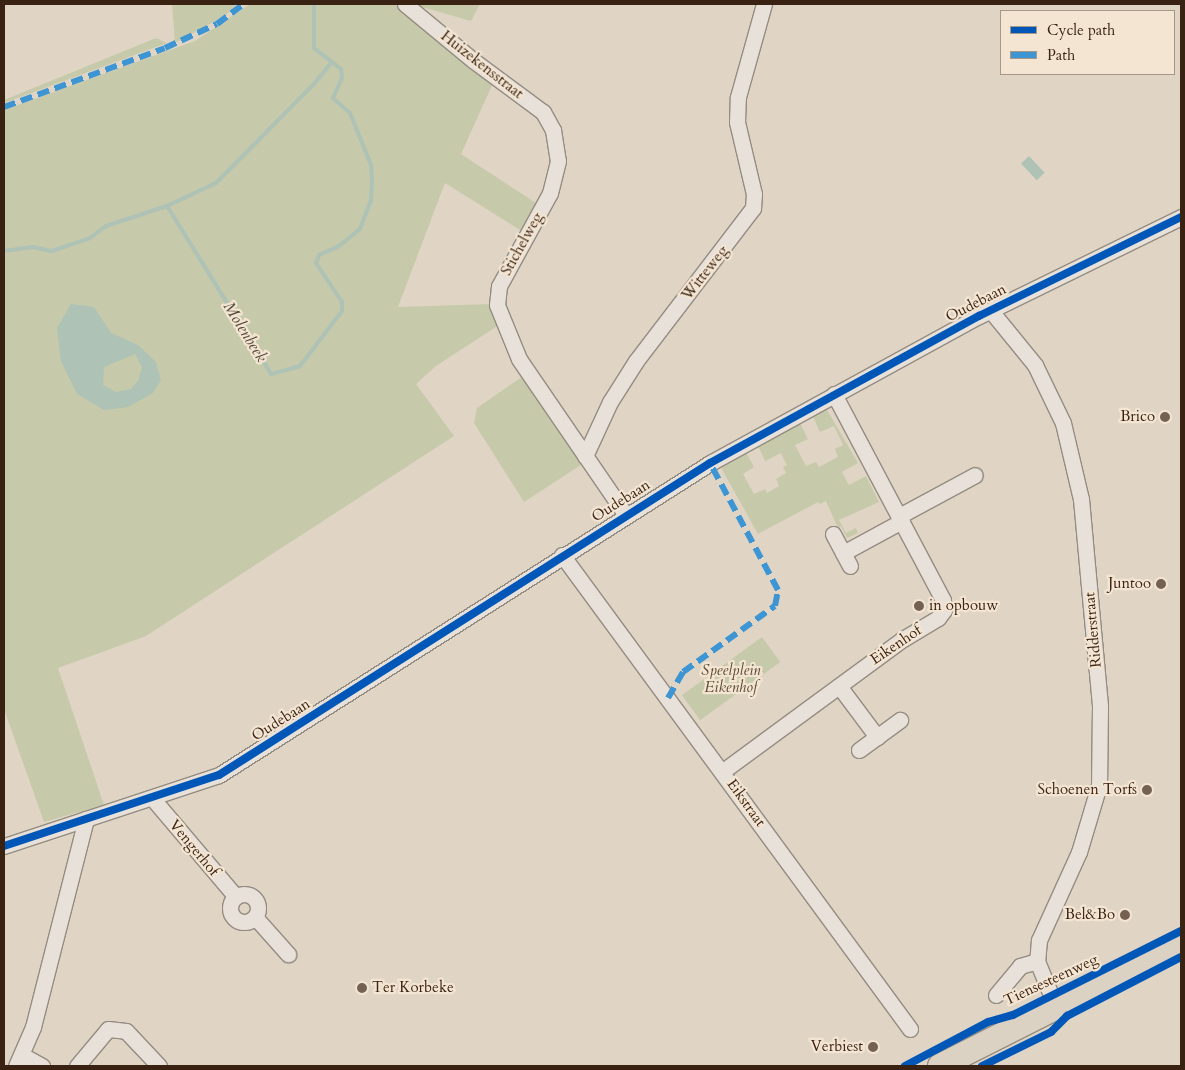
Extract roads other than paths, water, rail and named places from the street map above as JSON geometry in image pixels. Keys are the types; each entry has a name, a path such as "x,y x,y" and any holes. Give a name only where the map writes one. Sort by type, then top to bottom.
{"main road":[{"name":"Tiensesteenweg","path":"940,1066 1181,944"}],"street":[{"name":"Huizekensstraat","path":"405,4 474,61 543,112 554,130"},
{"name":"Witteweg","path":"585,456 610,402 636,360 754,208 754,194 737,122 738,97 764,4"},
{"name":"Stichelweg","path":"554,130 558,161 550,193 505,272 499,286 497,305 520,358 585,456"},
{"name":"Oudebaan","path":"4,846 204,782 236,766 625,514 710,462 991,311 1181,217"},
{"name":"Ridderstraat","path":"991,311 1034,365 1063,423 1081,499 1100,706 1098,785 1079,852 1039,940 1038,961 1056,1007"},
{"name":"Eikenhof","path":"723,771 903,639 938,618 944,610 943,600 834,394"},
{"path":"585,456 625,514"},
{"path":"833,534 847,560 901,518 975,475"},
{"name":"Eikstraat","path":"562,555 723,771 910,1029"},
{"path":"839,686 877,737"},
{"path":"860,750 900,720"},
{"name":"Vengerhof","path":"153,799 236,897 247,895 255,900 258,908 255,917 288,954"},
{"path":"42,1066 19,1060 33,1027 86,819"},
{"path":"996,994 1020,966 1038,961"},
{"path":"77,1066 108,1029 126,1030 159,1066"}],"waterway":[{"name":"Molenbeek","path":"4,251 33,247 52,251 90,238 106,226 167,206 271,374 300,366 342,311 342,302 316,263 319,255 339,246 360,229 371,200 372,182 371,165 350,113 333,98 342,78 341,69 314,48 314,4"},
{"name":"Molenbeek","path":"167,206 216,183 314,84 331,63"}],"place":[{"name":"Brico","path":"1165,417"},
{"name":"Juntoo","path":"1161,584"},
{"name":"in opbouw","path":"919,606"},
{"name":"Schoenen Torfs","path":"1147,790"},
{"name":"Bel&Bo","path":"1125,915"},
{"name":"Ter Korbeke","path":"362,988"},
{"name":"Verbiest","path":"873,1047"}],"park label":[{"name":"Speelplein Eikenhof","path":"731,678"}]}
